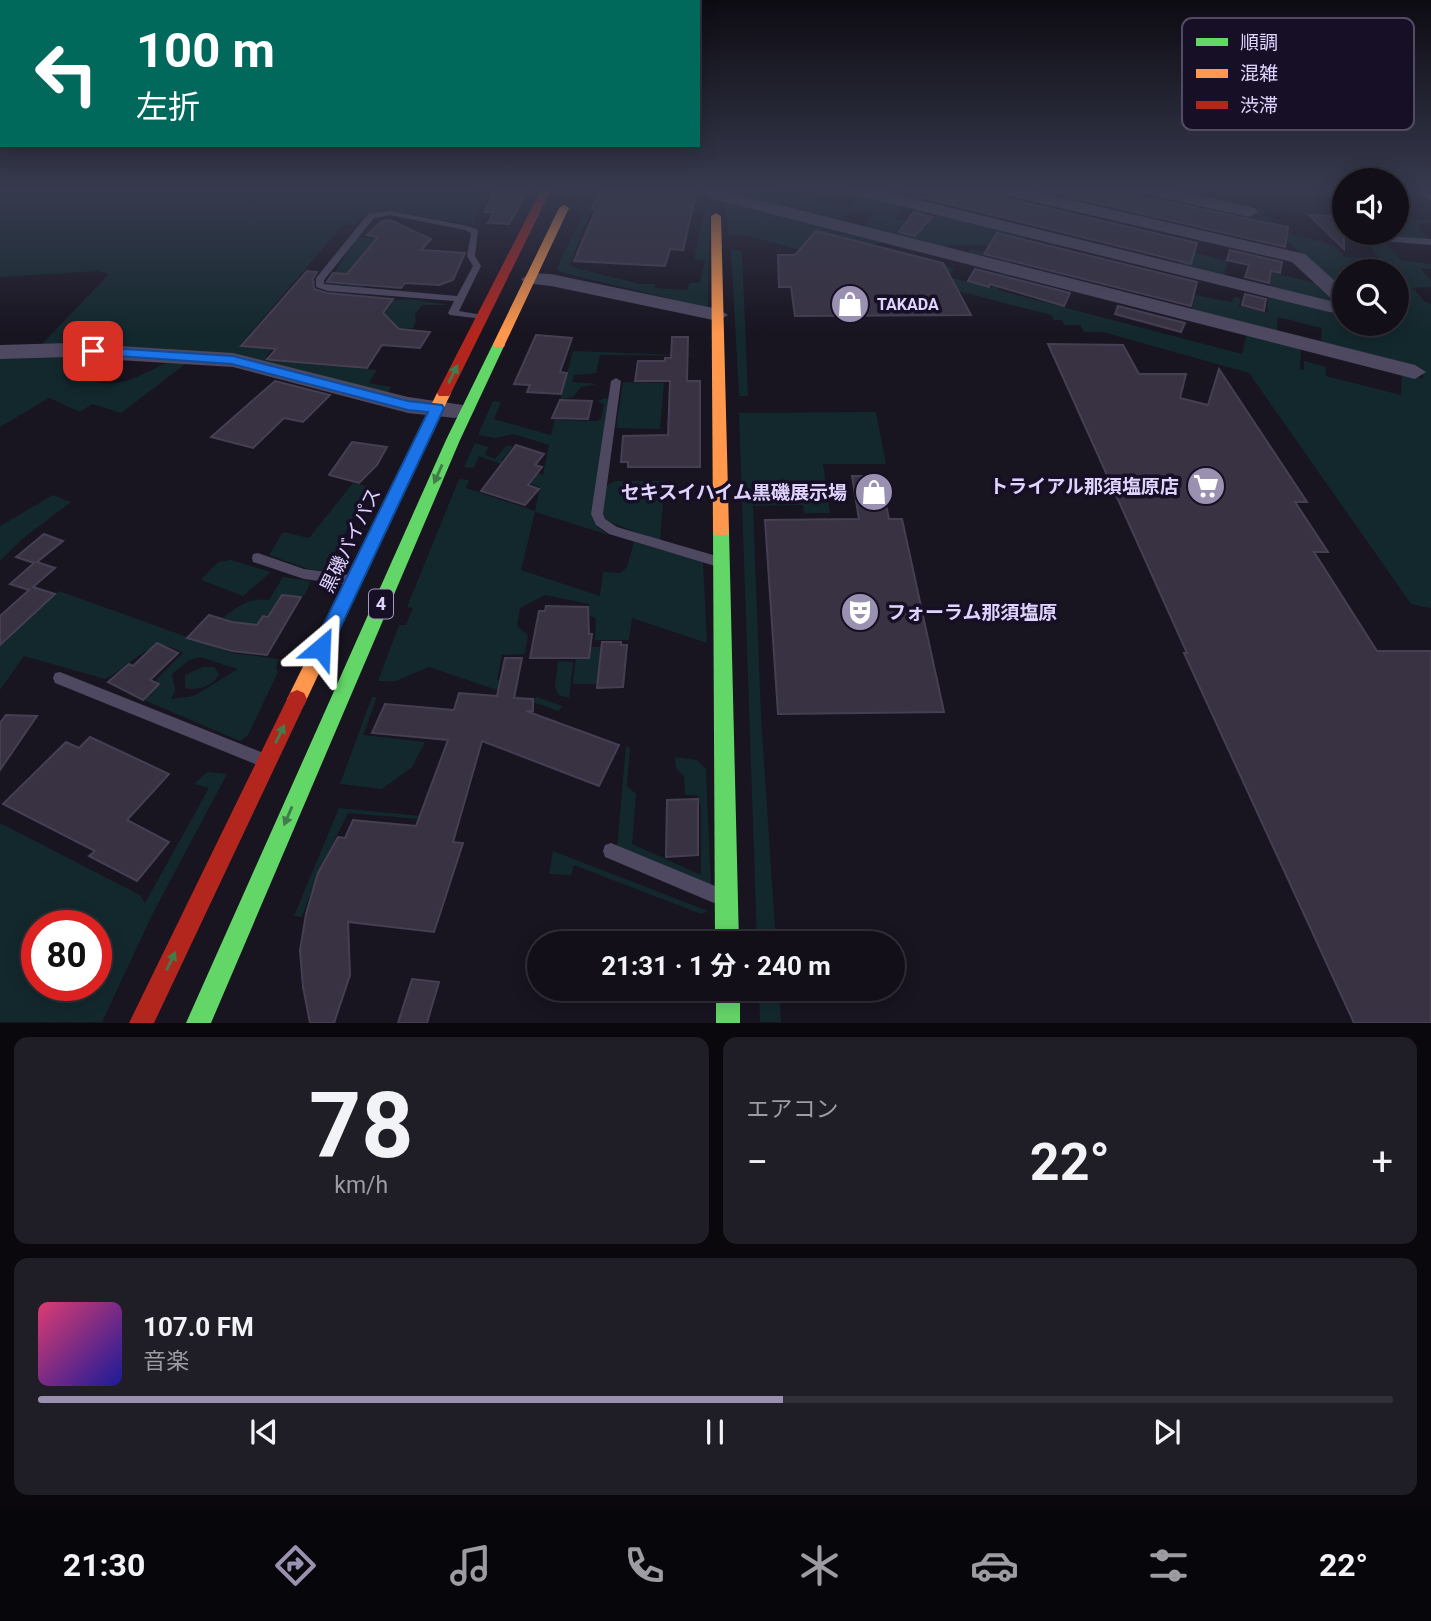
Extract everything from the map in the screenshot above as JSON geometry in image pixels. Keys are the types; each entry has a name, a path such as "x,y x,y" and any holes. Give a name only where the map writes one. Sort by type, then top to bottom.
{"main road":[{"name":"黒磯バイパス","path":"141,1023 521,238"},
{"name":"4","path":"198,1023 467,411 550,238"},
{"path":"716,238 727,931"},
{"path":"728,1001 728,1023"}],"street":[{"path":"893,238 1415,372"},
{"path":"1051,238 1332,307"},
{"path":"1219,238 1298,258 1332,288"},
{"path":"531,279 551,280 718,315"},
{"path":"481,317 511,318"},
{"path":"0,352 69,350 233,360 408,405 467,411"}],"lane":[{"path":"352,238 319,280 319,285 328,288 461,299"},
{"path":"474,238 471,256 477,266"},
{"path":"1409,240 1431,242"},
{"path":"477,266 505,267"},
{"path":"477,266 453,313 481,317"},
{"path":"616,381 597,514 600,522 613,531 722,563"},
{"path":"258,558 304,574 354,580"},
{"path":"60,678 267,762"},
{"path":"611,851 727,899"}],"green space":[{"path":"0,238 332,238 240,345 272,350 266,357 272,361 377,370 369,383 391,387 388,394 238,358 42,344 109,274 99,271 0,277"},
{"path":"358,238 378,238 370,278 363,288 331,283 331,278"},
{"path":"571,238 580,238 570,264 572,267 640,284 655,284 655,288 687,290 689,283 700,283 705,260 694,259 699,238 709,238 708,308 560,272 557,268"},
{"path":"754,238 870,238 915,249 916,252 882,243 863,245 954,268 948,277 992,288 1002,272 1014,275 1005,276 998,290 1242,354 1247,334 1301,348 1300,369 1304,370 1304,361 1326,367 1326,376 1401,395 1402,374 1423,378 1423,371 1191,312 1195,295 1231,302 1235,297 1241,299 1239,306 1267,313 1268,296 1332,310 1332,336 1409,336 1409,261 1431,264 1431,269 1420,268 1431,281 1431,287 1413,288 1424,301 1431,304 1431,608 1411,604 1249,373 1103,332 1084,332 1080,325 1064,325 1062,320 1054,320 1051,315","holes":["1278,317 1322,328 1321,341 1277,330"]},
{"path":"901,238 1026,238 1008,265 967,255 970,249 983,251 981,256 1000,262 1008,250 1001,247 950,244 944,249"},
{"path":"1029,238 1057,243 1053,250 1050,249 1053,243"},
{"path":"1284,238 1306,238 1333,245 1345,257 1380,259 1332,259 1332,282"},
{"path":"1368,245 1388,245 1400,259 1380,259"},
{"path":"731,249 742,251 748,396 739,396"},
{"path":"1183,250 1228,261 1224,276 1178,264"},
{"path":"1272,273 1321,284 1332,294 1332,303 1270,287"},
{"path":"409,299 450,305 422,305 415,314 413,328 395,330 395,323 382,316 394,300"},
{"path":"573,351 708,356 600,355 596,373 574,375 572,382 598,384 581,387 573,397 563,399 558,420 597,421 601,419 604,404 597,401 606,398 610,401 591,514 597,527 609,535 535,512 521,570 600,596 603,572 620,573 627,567 634,542 703,562 707,643 632,618 629,640 595,640 596,618 589,616 589,604 545,595 520,608 517,626 528,635 525,654 502,655 497,680 513,682 510,694 532,700 537,697 562,706 559,711 429,667 396,681 378,681 399,625 406,625 413,608 407,607 459,479 469,480 466,488 535,511 540,487 522,480 523,472 479,456 474,468 464,467 475,443 488,447 485,455 495,459 506,446 513,446 501,461 543,475 549,445 513,434 495,438 478,435 493,401 501,402 494,419 551,435"},
{"path":"83,355 84,368 90,380 102,383 123,382 180,359 230,364 188,362 121,413 92,404 80,412 49,398 0,427 0,357"},
{"path":"623,382 664,383 660,429 616,428"},
{"path":"876,412 886,464 823,464 830,513 804,513 803,505 753,506 761,717 775,931 757,931 739,413"},
{"path":"615,481 665,481 660,541 607,521 603,515 606,486"},
{"path":"353,483 369,487 325,571 308,569 269,555 283,532 309,538"},
{"path":"53,495 71,502 22,539 0,561 0,526"},
{"path":"231,560 271,572 243,596 201,580 218,562"},
{"path":"283,577 311,581 304,596 291,595 278,600 269,615 263,616 257,625 227,622 224,617 245,603 269,600"},
{"path":"59,591 232,653 279,659 276,668 278,672 248,735 240,741 144,700 160,684 156,680 183,653 172,648 161,646 142,653 105,679 24,656 0,690 0,634 8,637","holes":["200,657 238,669 194,696 171,699 175,691 172,674 189,660"]},
{"path":"577,647 601,647 597,684 573,684"},
{"path":"558,661 573,662 569,698 559,695 555,687"},
{"path":"203,667 214,667 219,674 205,687 185,688 185,675"},
{"path":"372,697 377,697 363,735 425,742 412,767 382,789 340,784"},
{"path":"626,746 630,748 627,786 636,794 632,844 701,875 701,807 697,795 685,795 684,777 676,768 675,757 697,760 706,769 711,885 617,848"},
{"path":"207,772 227,774 152,915 112,1001 112,910 21,910 21,1001 112,1001 102,1022 0,1022 0,823 140,895 145,903 209,788 194,784"},
{"path":"339,808 421,816 419,819 348,813 318,873 302,917 294,916"},
{"path":"553,851 708,911 701,914 574,865 571,875 549,874"},
{"path":"759,1001 780,1001 781,1022 760,1022"}],"building":[{"path":"377,238 428,238 431,239 421,250 465,253 453,280 439,285 405,283 401,288 327,282 333,273 347,274"},
{"path":"584,238 686,238 683,250 670,249 665,266 574,261"},
{"path":"810,238 843,238 943,263 971,315 795,316 791,287 779,287 778,255 795,255"},
{"path":"994,238 1016,238 1197,282 1191,306 984,254"},
{"path":"1085,238 1174,238 1197,243 1191,264"},
{"path":"1245,238 1286,238 1285,247"},
{"path":"1230,250 1282,262 1280,273 1271,271 1269,283 1245,277 1249,265 1227,260"},
{"path":"975,269 1070,293 1064,306 990,284 989,287 968,281"},
{"path":"307,271 317,272 313,278 314,289 327,293 393,299 383,313 399,329 430,332 420,348 382,345 367,368 272,360 267,359 276,349 241,346"},
{"path":"1245,294 1266,299 1264,311 1242,305"},
{"path":"1118,306 1185,323 1181,332 1115,314"},
{"path":"536,335 572,338 560,372 567,373 561,394 527,392 530,385 514,384"},
{"path":"672,337 688,337 687,381 700,381 700,467 628,467 628,462 621,462 623,436 668,435 670,381 635,381 638,361 665,361 665,358 671,358"},
{"path":"1048,344 1123,345 1139,374 1186,374 1180,398 1208,405 1219,369 1307,502 1295,502 1328,552 1314,552 1377,651 1431,651 1431,1023 1354,1023 1184,653 1187,653"},
{"path":"275,381 330,395 303,422 284,418 253,448 211,437"},
{"path":"560,400 592,401 588,419 552,418"},
{"path":"352,442 387,447 377,465 359,483 329,475"},
{"path":"516,445 544,454 535,465 542,467 528,485 539,489 525,505 481,491"},
{"path":"852,476 880,476 889,519 902,519 944,712 778,714 765,520 859,519"},
{"path":"44,534 63,541 37,562 55,568 33,587 55,594 0,645 0,616 29,590 10,584 34,563 16,557"},
{"path":"282,595 301,597 267,655 232,651 187,638 209,615 232,622 257,625 263,616 268,617"},
{"path":"546,606 588,607 589,634 592,634 589,658 530,658 539,611 545,611"},
{"path":"602,642 621,642 621,645 627,645 623,687 597,688"},
{"path":"157,643 178,653 150,680 159,684 143,700 108,682 129,664 133,666"},
{"path":"505,658 522,658 514,698 533,699 533,711 526,711 619,745 599,786 482,741 453,842 463,843 434,932 348,922 350,975 334,1023 310,1023 300,950 306,914 318,873 338,837 345,838 353,820 416,826 448,740 372,733 385,704 454,710 459,693 497,696"},
{"path":"6,715 37,716 0,770 0,723"},
{"path":"90,737 169,774 127,820 169,842 137,881 89,856 95,851 3,804 66,742 79,748"},
{"path":"698,799 698,855 666,857 667,800"},
{"path":"412,979 439,982 427,1023 398,1023"}],"traffic: fast":[{"path":"198,1023 453,440 499,344"},
{"path":"721,531 727,931"},
{"path":"728,1001 728,1023"}],"traffic: slow":[{"path":"499,344 550,238"},
{"path":"716,238 721,531"},
{"path":"297,699 444,393"}],"traffic: jam":[{"path":"444,393 522,238"},
{"path":"141,1023 297,699"}],"place":[{"name":"TAKADA","path":"850,304"},
{"name":"トライアル那須塩原店","path":"1206,486"},
{"name":"セキスイハイム黒磯展示場","path":"874,492"},
{"name":"フォーラム那須塩原","path":"860,612"}],"route":[{"path":"93,351 233,360 408,405 437,408 321,648"}]}
